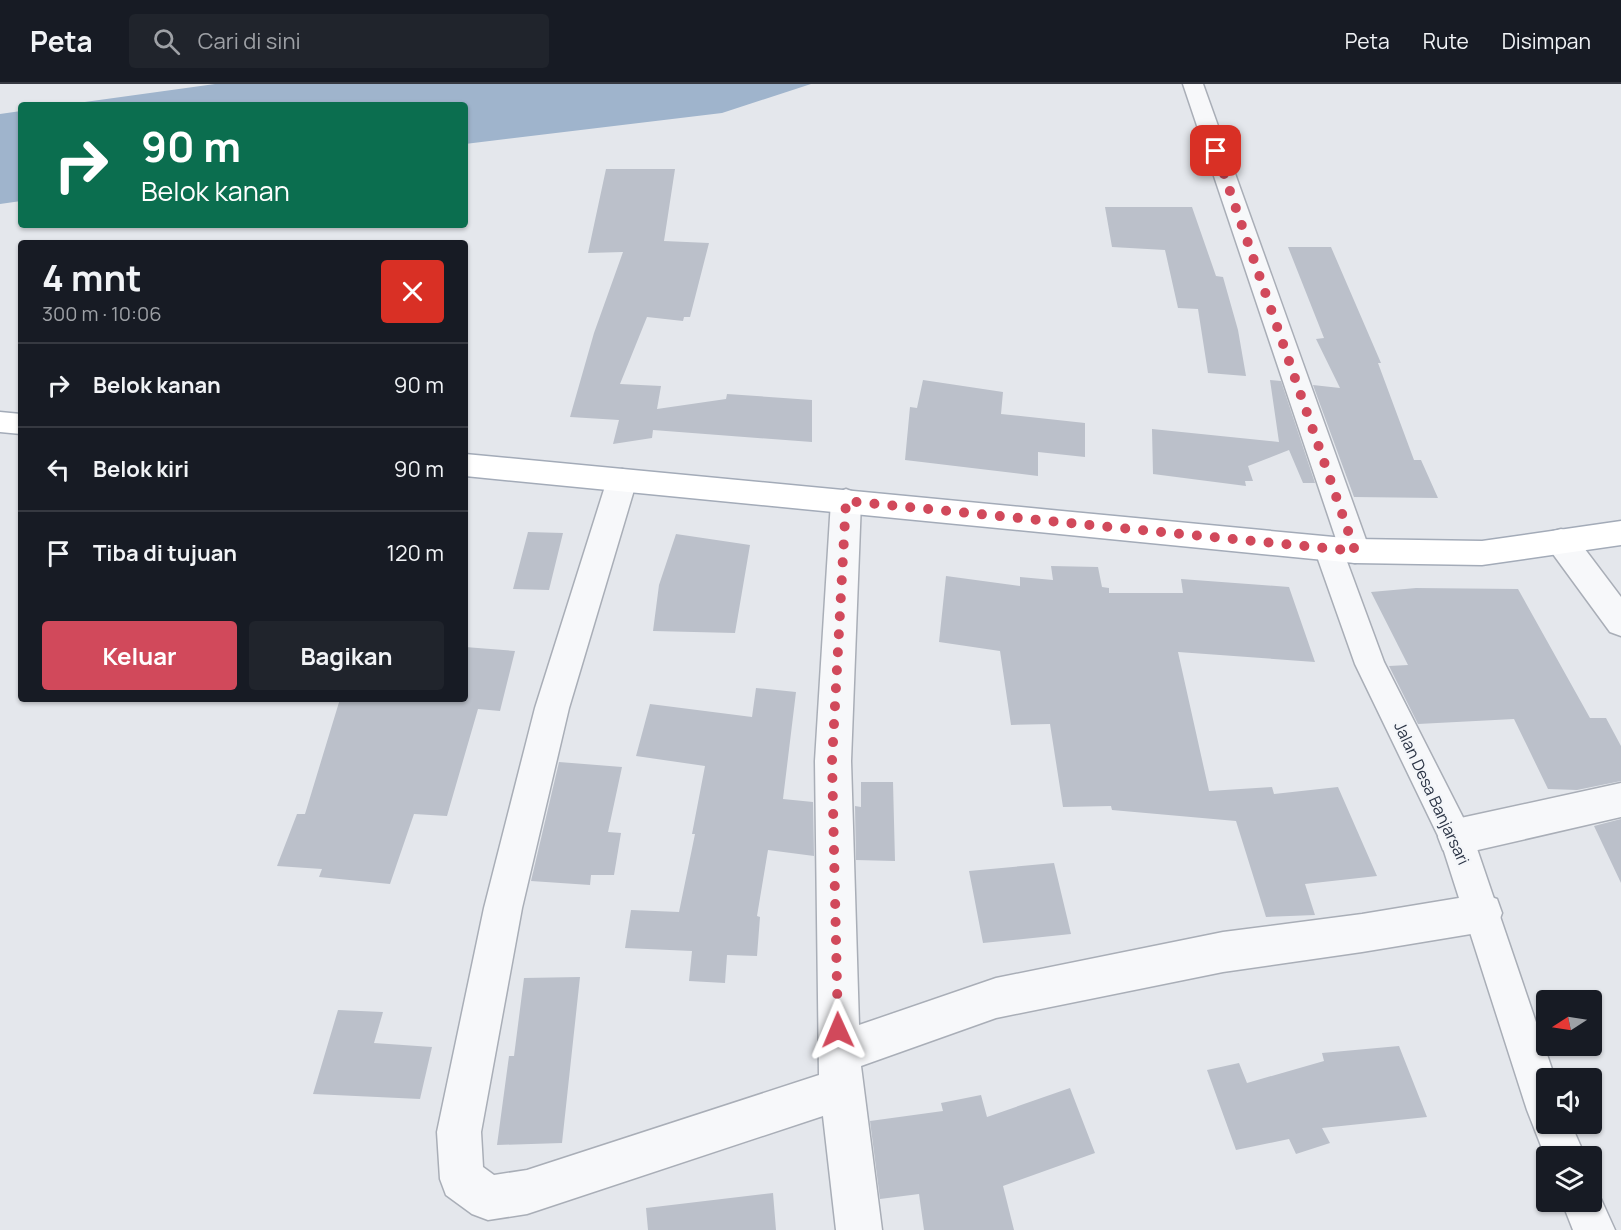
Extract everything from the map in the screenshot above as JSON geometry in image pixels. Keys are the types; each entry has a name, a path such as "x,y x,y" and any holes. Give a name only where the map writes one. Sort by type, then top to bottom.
{"main road":[{"path":"0,422 18,424"},
{"path":"468,465 1342,550 1482,553 1621,532"}],"street":[{"path":"1193,84 1342,550"},
{"path":"622,480 552,708 503,908 459,1132 462,1179 488,1198 527,1192 840,1071 996,998 1223,952 1362,933 1483,913"},
{"path":"846,501 832,761 840,1071 860,1230"},
{"path":"1562,541 1621,622"},
{"name":"Jalan Desa Banjarsari","path":"1342,550 1370,664 1456,837 1536,1079"},
{"path":"1456,837 1621,800"},
{"path":"1586,1212 1594,1230"}],"water":[{"path":"215,84 811,84 722,113 468,144 468,102 85,102"},
{"path":"18,111 18,201 0,204 0,114"}],"building":[{"path":"606,169 675,169 664,241 709,243 690,317 684,317 683,321 647,317 620,384 661,386 657,409 726,399 727,394 812,400 812,442 653,430 652,438 613,444 619,420 570,417 594,333 623,252 588,253"},
{"path":"1105,207 1192,207 1216,276 1223,277 1238,330 1246,376 1208,373 1198,309 1178,308 1165,250 1112,247"},
{"path":"1288,247 1331,247 1381,363 1378,363 1414,460 1421,460 1438,498 1354,497 1313,385 1340,388 1316,339 1324,338"},
{"path":"923,380 1003,392 1001,414 1085,423 1085,457 1038,452 1038,476 905,460 910,407 917,408"},
{"path":"1270,380 1281,381 1315,483 1303,483 1289,450 1248,466 1253,481 1245,481 1246,486 1153,474 1152,429 1279,442"},
{"path":"528,532 563,533 549,590 513,589"},
{"path":"676,534 750,545 735,633 653,631 659,585"},
{"path":"1051,566 1098,567 1102,587 1109,588 1109,593 1183,593 1181,579 1289,587 1315,662 1178,652 1209,791 1272,787 1274,794 1338,787 1377,876 1305,884 1315,915 1266,917 1236,821 1112,810 1111,806 1063,807 1050,724 1011,725 1000,651 939,642 946,576 1020,586 1020,577 1053,580"},
{"path":"1416,588 1518,589 1590,718 1606,718 1621,746 1621,781 1577,790 1548,789 1514,719 1418,724 1389,666 1408,665 1371,592"},
{"path":"468,647 515,651 500,711 478,709 447,816 414,814 390,884 319,877 322,869 277,866 297,814 305,814 339,702 468,702"},
{"path":"756,688 796,692 783,799 813,802 814,856 768,850 757,916 760,917 757,956 727,955 725,983 689,981 692,951 625,948 631,910 679,912 695,834 692,834 705,766 636,756 650,704 752,717"},
{"path":"559,762 622,767 608,832 621,833 614,875 591,875 590,885 531,881"},
{"path":"861,782 893,782 895,861 856,860 855,806 861,807"},
{"path":"1621,819 1621,883 1594,826"},
{"path":"1054,863 1071,934 983,943 969,871"},
{"path":"580,977 562,1143 497,1145 509,1056 514,1056 524,978"},
{"path":"338,1010 383,1012 374,1043 432,1047 420,1099 313,1094"},
{"path":"1399,1046 1427,1117 1322,1128 1330,1143 1296,1154 1289,1139 1236,1150 1207,1070 1239,1063 1247,1083 1324,1061 1322,1053"},
{"path":"1070,1088 1095,1153 1003,1186 1014,1230 924,1230 919,1194 880,1199 870,1121 943,1111 941,1103 981,1095 987,1117"},
{"path":"773,1193 776,1230 648,1230 646,1208"}],"route":[{"path":"838,1030 832,761 846,501 1355,551 1216,151"}]}
